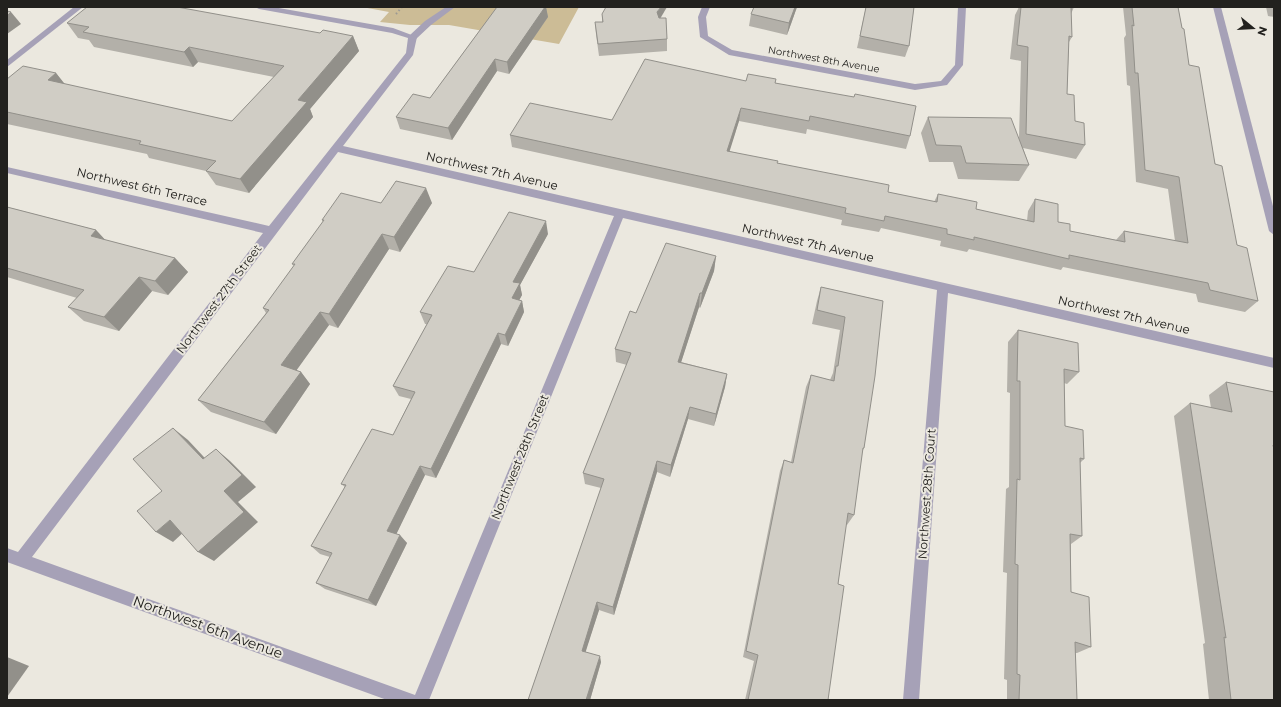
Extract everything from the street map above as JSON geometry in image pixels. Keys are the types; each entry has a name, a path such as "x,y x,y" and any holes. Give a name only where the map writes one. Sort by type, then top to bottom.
{"street":[{"path":"7,64 79,7"},
{"path":"259,7 393,31 413,37"},
{"name":"Northwest 8th Avenue","path":"706,7 702,17 704,37 729,52 915,87 944,83 959,65 962,7"},
{"path":"1217,7 1274,231"},
{"name":"Northwest 27th Street","path":"14,557 410,53 413,37"},
{"name":"Northwest 7th Avenue","path":"336,148 1274,363"},
{"name":"Northwest 6th Terrace","path":"7,170 270,231"},
{"name":"Northwest 28th Street","path":"420,700 620,213"},
{"name":"Northwest 28th Court","path":"911,700 943,287"},
{"name":"Northwest 6th Avenue","path":"14,557 409,700"}],"lane":[{"path":"413,37 428,23 451,7"}],"shaded area":[{"path":"362,7 579,7 559,44 449,25 410,25 380,22 389,12"}],"building":[{"path":"87,7 177,7 320,33 323,30 353,36 298,100 307,102 240,179 206,171 216,161 139,144 141,141 7,112 7,79 23,66 56,73 48,80 232,121 284,66 189,47 184,52 83,32 89,27 67,23"},
{"path":"497,7 545,7 507,62 495,59 448,128 396,117 413,94 430,98"},
{"path":"606,7 661,7 657,12 659,18 666,18 667,39 598,44 595,22 603,22 602,14"},
{"path":"754,7 795,7 789,23 751,14"},
{"path":"866,7 914,7 909,46 860,36"},
{"path":"1021,7 1071,7 1072,37 1069,36 1067,94 1074,95 1075,121 1084,123 1085,145 1026,134 1028,47 1017,45"},
{"path":"1132,7 1178,7 1182,28 1184,29 1189,65 1199,67 1215,164 1222,166 1237,245 1247,248 1258,301 1210,290 1208,283 1069,255 1069,259 974,237 974,240 947,234 947,229 885,216 884,221 845,213 846,208 510,135 530,103 612,120 645,59 746,81 748,74 776,79 775,83 854,97 855,94 916,106 910,136 810,116 809,121 741,108 727,151 778,161 777,163 889,185 888,192 937,202 938,194 977,202 976,209 1034,222 1035,199 1058,204 1058,222 1070,224 1070,231 1125,242 1124,231 1188,243 1179,177 1145,170 1138,73 1135,73"},
{"path":"928,117 1011,118 1029,165 966,163 961,146 936,145"},
{"path":"396,181 426,188 394,237 382,234 329,314 320,312 281,365 301,372 264,422 198,400 269,310 263,308 295,264 292,264 324,220 322,220 341,193 381,203"},
{"path":"7,207 96,230 91,236 175,258 155,281 139,277 104,317 68,307 84,290 7,268"},
{"path":"509,212 546,221 513,282 520,283 512,298 522,301 505,335 498,333 431,469 420,466 387,531 400,535 368,600 316,583 332,553 311,546 346,485 341,484 372,429 393,435 415,392 393,386 432,315 420,312 448,266 474,272"},
{"path":"666,243 716,256 702,293 700,293 678,362 727,374 716,414 690,407 671,465 657,461 613,607 597,602 582,651 600,656 586,700 528,700 604,479 583,473 631,353 615,349 630,311 636,313"},
{"path":"821,287 883,301 875,376 854,515 848,513 838,584 844,586 828,700 748,700 758,655 746,651 784,460 793,463 811,375 834,381 836,366 838,366 845,317 817,310"},
{"path":"1018,330 1078,343 1079,372 1064,369 1065,426 1083,430 1084,459 1080,458 1082,536 1070,534 1071,592 1089,597 1091,647 1075,642 1077,700 1019,700 1020,675 1017,674 1018,565 1015,564 1017,479 1020,480 1020,381 1017,381"},
{"path":"1226,382 1274,392 1274,700 1231,700 1224,637 1226,638 1190,403 1232,412"},
{"path":"173,428 203,459 216,449 242,475 224,491 244,512 198,552 170,520 156,532 137,511 162,491 133,459"}]}
